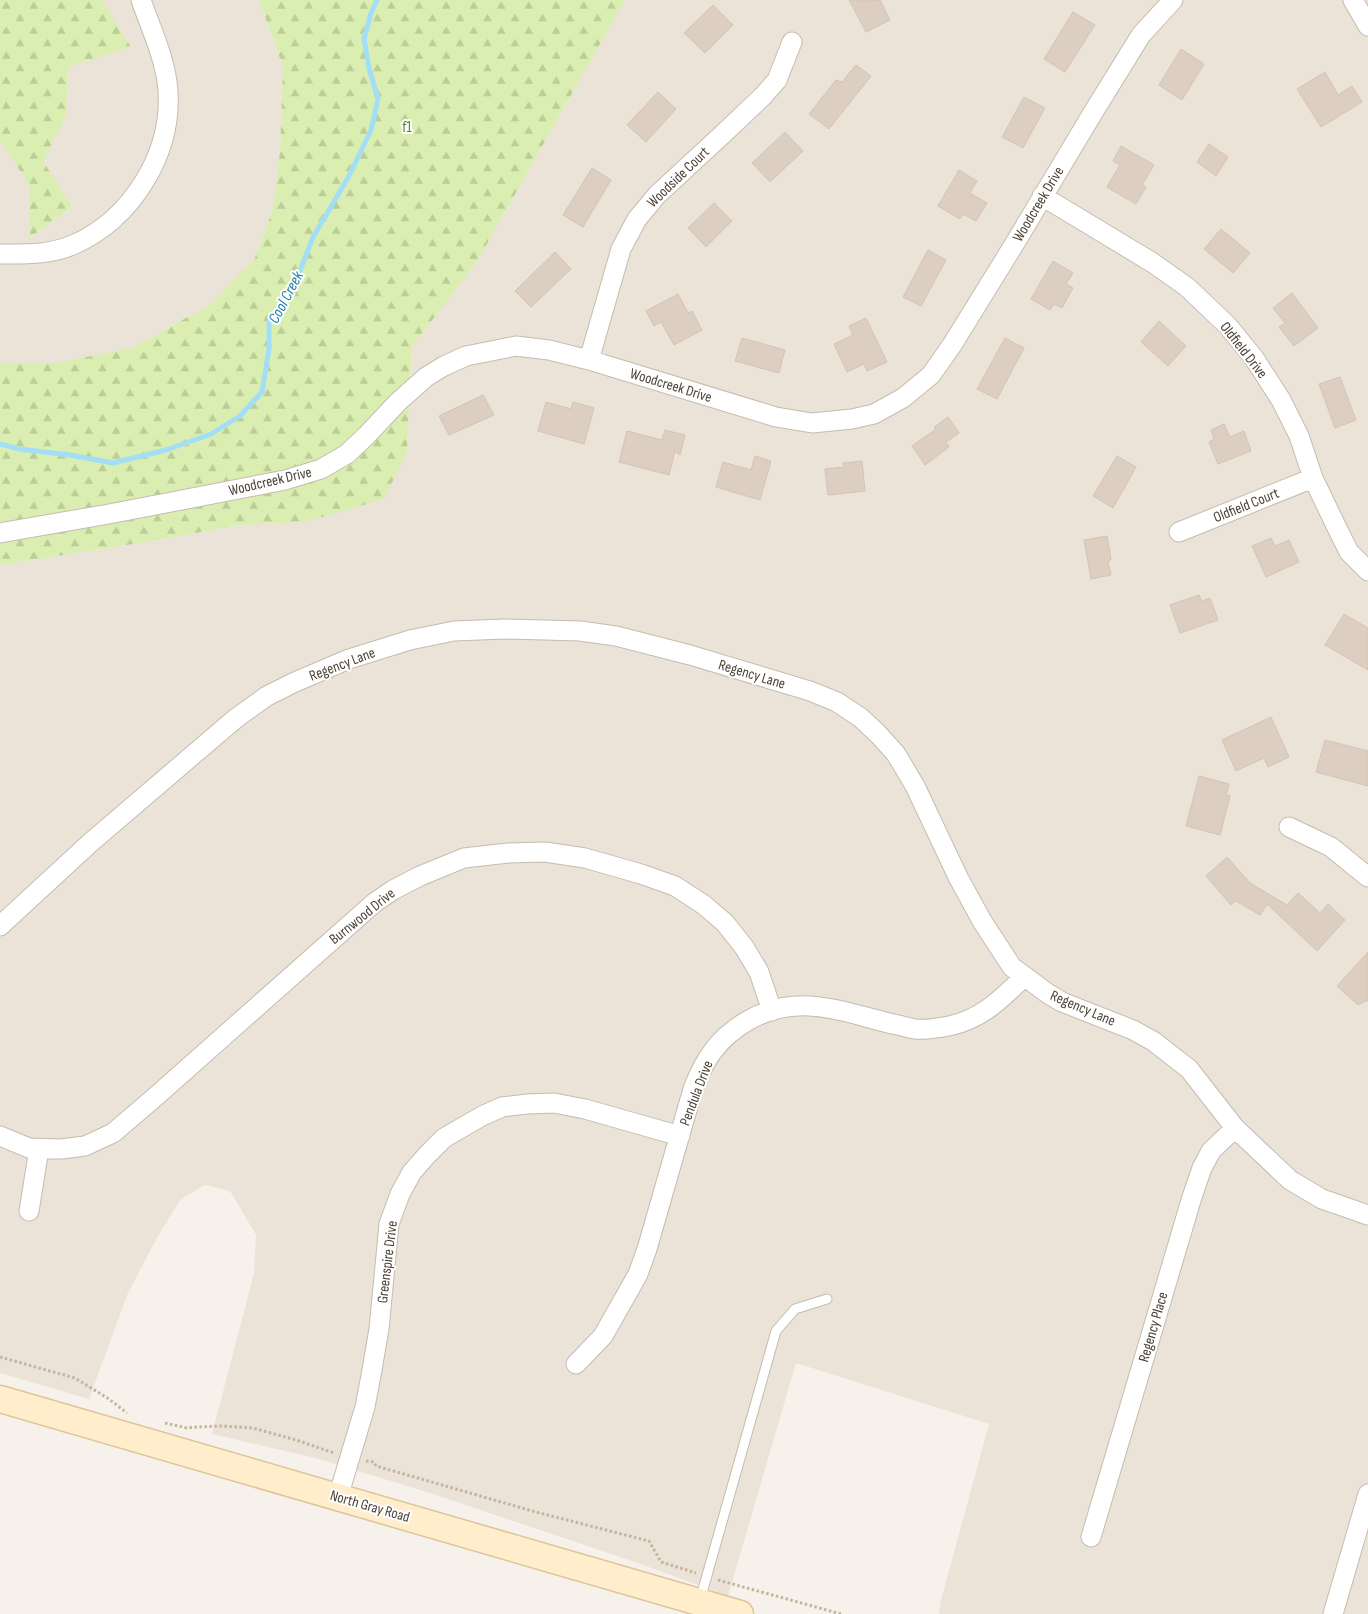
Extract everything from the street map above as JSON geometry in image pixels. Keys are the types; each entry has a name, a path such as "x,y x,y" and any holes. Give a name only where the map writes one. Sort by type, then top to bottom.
{"street":[{"path":"0,254 44,253 74,244 108,225 142,186 164,140 167,122 168,91 164,64 141,0"},
{"name":"Woodcreek Drive","path":"0,533 285,480 321,469 347,454 398,402 426,377 466,356 516,346 549,350 589,360 776,417 812,423 852,419 874,414 903,398 931,375 952,344 1141,35 1173,0"},
{"path":"1353,0 1368,26"},
{"name":"Woodside Court","path":"589,360 622,249 637,219 657,195 763,96 777,80 792,42"},
{"name":"Oldfield Drive","path":"1042,196 1153,263 1187,287 1228,326 1254,358 1281,400 1299,436 1313,478 1349,552 1368,571"},
{"name":"Oldfield Court","path":"1179,532 1313,478"},
{"name":"Regency Lane","path":"0,926 97,837 235,720 267,696 349,659 410,640 454,631 505,629 580,631 616,636 810,691 837,702 860,718 896,754 915,786 958,877 982,921 1012,967 1062,1002 1133,1030 1161,1046 1189,1069 1235,1128 1290,1180 1322,1199 1368,1215"},
{"path":"1289,827 1331,847 1368,876"},
{"name":"Burnwood Drive","path":"39,1149 85,1146 112,1133 374,903 393,890 420,876 464,858 508,853 544,852 585,858 675,886 704,905 724,923 744,947 758,972 772,1011"},
{"name":"Pendula Drive","path":"576,1364 603,1336 638,1274 701,1070 711,1052 721,1040 737,1027 757,1016 781,1008 800,1005 819,1006 916,1029 951,1026 972,1018 994,1006 1024,977"},
{"name":"Greenspire Drive","path":"338,1496 365,1407 379,1329 390,1224 400,1194 412,1172 444,1138 462,1126 502,1108 527,1104 554,1103 585,1109 680,1136"},
{"name":"Regency Place","path":"1091,1537 1189,1206 1202,1168 1211,1151 1235,1128"},
{"path":"0,1136 30,1148 39,1149 29,1211"},
{"name":"North Gray Road","path":"0,1399 740,1614"},
{"path":"1333,1614 1368,1494"}],"lane":[{"path":"699,1602 776,1331 795,1309 827,1299"}],"path":[{"path":"0,1357 74,1378 130,1414"},
{"path":"158,1421 187,1428 222,1426 254,1428 349,1458 374,1462 376,1466 536,1512 649,1541 661,1562 840,1614"}],"shaded area":[{"path":"102,0 259,0 283,67 280,151 273,210 254,260 211,304 132,348 55,363 0,363 0,141 30,186 31,237 72,207 42,161 66,116 68,67 131,47"},
{"path":"626,0 1368,0 1368,1614 939,1614 941,1600 989,1424 796,1363 728,1596 635,1562 430,1493 319,1459 212,1434 254,1273 256,1235 230,1191 205,1185 180,1200 158,1236 128,1293 89,1399 0,1373 0,565 240,525 305,522 407,452 412,346 475,265"}],"green space":[{"path":"0,0 102,0 131,47 68,67 66,116 43,161 72,207 30,237 30,186 0,141"},
{"name":"f1","path":"259,0 626,0 475,265 412,346 407,452 384,499 305,522 240,525 0,565 0,363 55,363 132,348 211,304 254,260 273,210 280,151 283,67"}],"building":[{"path":"849,0 880,0 890,20 866,32"},
{"path":"713,5 733,25 705,53 684,33"},
{"path":"1073,12 1095,25 1065,72 1044,59"},
{"path":"1181,49 1204,64 1182,100 1159,85"},
{"path":"856,65 871,76 829,129 809,114 836,80 842,82"},
{"path":"1325,72 1338,95 1352,86 1362,102 1321,127 1297,89"},
{"path":"658,92 676,109 646,142 627,125"},
{"path":"1024,97 1045,108 1023,148 1002,137"},
{"path":"785,132 803,151 770,182 752,163"},
{"path":"1209,144 1228,157 1216,176 1197,162"},
{"path":"1121,146 1154,165 1142,185 1146,187 1136,204 1107,187 1120,165 1113,161"},
{"path":"592,168 611,180 583,227 563,215"},
{"path":"959,170 977,181 970,193 987,203 976,221 963,214 960,219 938,206"},
{"path":"714,203 732,221 706,247 688,228"},
{"path":"1221,229 1250,253 1233,273 1204,249"},
{"path":"928,250 946,260 921,306 903,297"},
{"path":"555,252 571,269 531,307 515,291"},
{"path":"1053,261 1073,273 1066,284 1073,288 1062,308 1054,304 1050,310 1031,299"},
{"path":"1292,293 1318,328 1294,346 1279,327 1285,323 1273,308"},
{"path":"678,294 688,313 692,311 702,330 674,345 661,322 654,326 646,311"},
{"path":"866,318 887,362 867,371 864,364 847,372 834,344 853,335 849,326"},
{"path":"1159,321 1186,346 1168,366 1141,342"},
{"path":"742,338 785,350 779,373 735,361"},
{"path":"1005,338 1024,348 997,399 977,389"},
{"path":"1340,377 1356,420 1335,428 1319,384"},
{"path":"483,395 494,415 449,435 439,416"},
{"path":"546,402 571,409 573,402 594,408 584,444 538,431"},
{"path":"948,417 959,433 946,442 949,447 925,465 912,446 936,429 934,427"},
{"path":"1224,424 1230,437 1244,431 1251,451 1218,464 1209,442 1214,439 1211,430"},
{"path":"665,430 685,435 680,455 675,451 669,475 619,462 627,431 662,440"},
{"path":"755,456 771,461 760,500 716,487 723,462 751,470"},
{"path":"1117,456 1136,467 1113,508 1093,496"},
{"path":"862,461 865,491 828,495 825,469 844,467 843,463"},
{"path":"1107,536 1111,559 1108,562 1111,575 1091,579 1084,540"},
{"path":"1271,538 1275,546 1289,540 1299,562 1266,577 1252,546"},
{"path":"1199,595 1202,601 1210,598 1218,620 1180,633 1170,605"},
{"path":"1344,614 1368,628 1368,670 1325,645"},
{"path":"1271,717 1289,757 1268,767 1264,758 1236,771 1222,740"},
{"path":"1325,740 1368,751 1368,786 1316,772"},
{"path":"1199,776 1229,784 1226,795 1230,796 1220,835 1186,826"},
{"path":"1227,857 1250,883 1287,905 1298,893 1320,913 1328,904 1345,920 1317,951 1267,904 1260,915 1236,901 1231,905 1206,876"},
{"path":"1368,952 1368,1000 1358,1005 1337,986"}],"waterway":[{"name":"Cool Creek","path":"0,444 19,449 70,455 113,463 166,450 211,434 240,416 262,392 269,349 269,322 298,276 313,237 348,178 371,130 378,99 369,68 364,39 371,13 377,0"}]}
